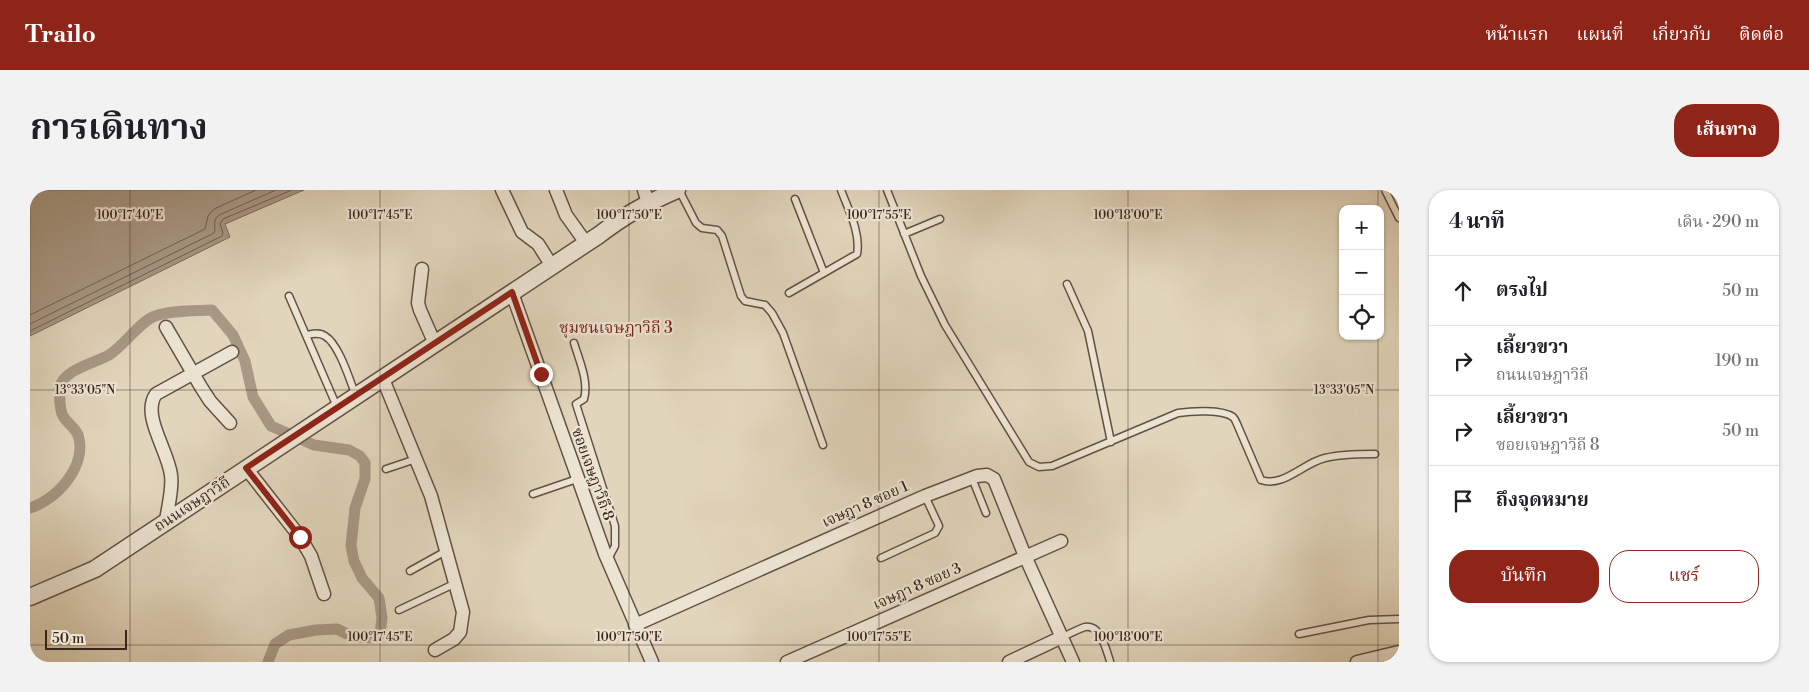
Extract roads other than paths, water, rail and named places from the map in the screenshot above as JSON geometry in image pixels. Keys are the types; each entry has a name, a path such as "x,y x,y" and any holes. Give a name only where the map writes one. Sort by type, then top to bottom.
{"street":[{"path":"502,190 522,232 538,244 552,266"},
{"path":"556,190 566,215 586,244"},
{"name":"ถนนเจษฎาวิถี","path":"30,597 95,569 586,244 646,197 678,190"},
{"path":"422,269 418,303 435,344"},
{"name":"ซอยเจษฎาวิถี 8","path":"512,292 577,479 648,661"},
{"path":"166,327 210,401 230,423"},
{"path":"166,521 171,478 169,462 150,415 152,399 156,394 232,352"},
{"path":"383,379 431,496 463,612 460,632 454,639 435,650"},
{"path":"246,468 300,537 311,556 324,594"},
{"name":"เจษฎา 8 ซอย 1","path":"635,624 925,496 972,478 987,475 994,479 1025,556 1072,662"},
{"name":"เจษฎา 8 ซอย 3","path":"786,662 1061,541"},
{"path":"1009,662 1062,637"},
{"path":"1360,662 1399,652"}],"lane":[{"path":"678,190 696,224 702,228 717,230 722,236 741,296 745,301 765,305 772,312 783,332 822,445"},
{"path":"789,292 857,254 859,246 857,234 841,190"},
{"path":"887,190 921,276 945,325 1029,462 1039,467 1052,466 1178,413 1198,411 1233,417 1261,480 1267,483 1281,481 1307,465 1323,458 1341,455 1375,454"},
{"path":"1385,190 1399,218"},
{"path":"795,199 824,273"},
{"path":"904,234 940,219"},
{"path":"1067,284 1088,331 1111,442"},
{"path":"289,296 337,409"},
{"path":"306,335 318,334 326,336 334,345 356,396"},
{"path":"574,343 585,381 586,392 584,399 576,404 615,526 615,546 608,560"},
{"path":"386,469 416,459"},
{"path":"972,478 986,513"},
{"path":"533,494 577,479"},
{"path":"882,558 935,533 939,526 925,496"},
{"path":"410,571 447,551"},
{"path":"399,610 456,583"},
{"path":"1299,634 1369,620 1399,619"},
{"path":"1062,637 1087,627 1095,629 1099,633 1110,661"}],"water":[{"path":"41,190 304,190 225,224 230,237 30,336 30,196"}],"waterway":[{"path":"30,508 40,504 60,489 68,480 79,458 80,446 78,435 62,414 60,397 62,381 80,368 115,351 143,323 155,316 176,312 212,310 233,335 245,361 253,397 271,426 314,445 349,450 360,456 365,463 365,479 355,508 351,546 354,561 362,578 379,598 382,618 380,634 372,638 351,636 337,629 316,630 289,635 275,644 268,662"}],"district":[{"name":"ชุมชนเจษฎาวิถี 3","path":"616,327"}]}
